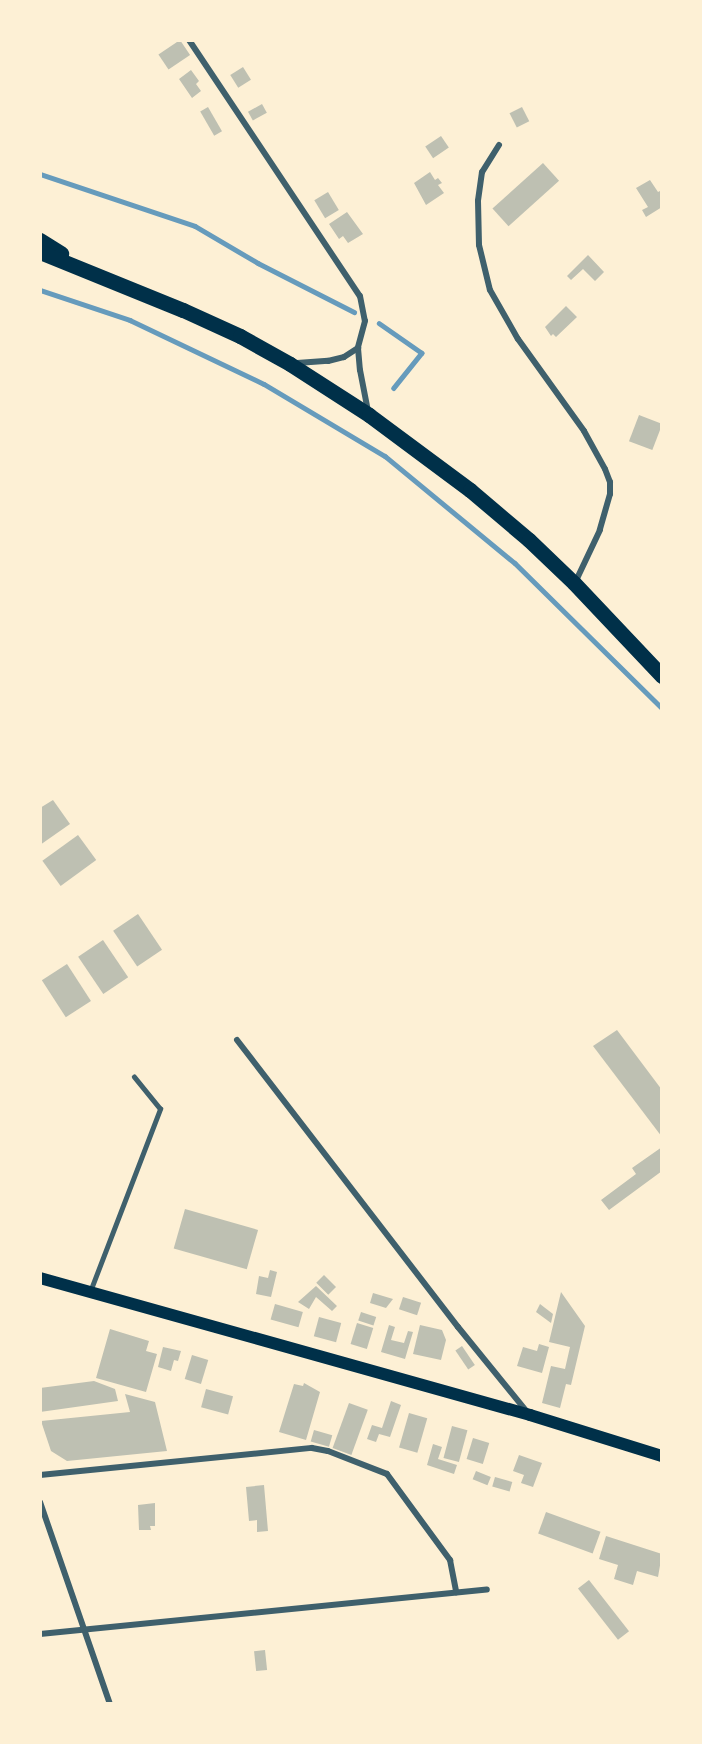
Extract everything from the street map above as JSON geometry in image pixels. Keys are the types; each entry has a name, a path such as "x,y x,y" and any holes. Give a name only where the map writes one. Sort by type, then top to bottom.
{"highway":[{"path":"40,240 91,273"},
{"path":"40,252 183,310 290,364 369,415 470,490 574,584 662,676"}],"main road":[{"path":"40,1278 530,1415 662,1456"}],"street":[{"path":"189,40 360,296 365,321 358,348 369,415"},
{"path":"499,145 482,172 478,201 479,245 490,290 518,339 584,431 610,482 610,494 600,530 574,584"},
{"path":"290,364 328,362 344,357 358,348"},
{"path":"237,1040 451,1318 530,1415"},
{"path":"40,1475 312,1448 327,1450 387,1474 450,1560 456,1592"},
{"path":"40,1502 110,1704"},
{"path":"40,1634 487,1589"}],"lane":[{"path":"90,1292 160,1109 135,1077"}],"building":[{"path":"180,40 190,55 169,69 158,55"},
{"path":"243,67 251,80 238,88 230,75"},
{"path":"191,70 199,81 196,84 201,91 192,98 179,79"},
{"path":"262,104 267,113 253,121 248,112"},
{"path":"208,107 222,131 214,136 200,111"},
{"path":"522,107 529,121 517,128 510,113"},
{"path":"441,136 449,148 433,158 425,147"},
{"path":"543,163 559,181 509,226 492,209"},
{"path":"430,172 435,180 438,178 442,183 438,185 444,193 426,205 414,183"},
{"path":"650,180 658,192 662,190 662,207 646,217 642,210 648,207 636,188"},
{"path":"328,192 339,210 325,218 314,200"},
{"path":"347,212 363,234 348,243 343,236 339,239 329,224"},
{"path":"588,255 604,272 595,281 583,269 571,280 567,276"},
{"path":"566,306 577,317 556,337 553,334 551,336 545,327"},
{"path":"639,415 662,424 652,450 629,441"},
{"path":"53,800 70,824 40,845 40,808"},
{"path":"78,835 96,860 61,886 42,861"},
{"path":"138,914 162,950 137,966 113,931"},
{"path":"103,940 128,977 103,994 78,957"},
{"path":"67,964 91,1001 66,1017 42,980"},
{"path":"617,1030 662,1090 662,1137 593,1046"},
{"path":"662,1147 662,1171 609,1210 601,1200 636,1174 632,1168"},
{"path":"185,1209 258,1230 247,1269 174,1248"},
{"path":"270,1270 277,1272 271,1297 256,1294 259,1276 268,1278"},
{"path":"324,1275 336,1287 328,1295 316,1283"},
{"path":"316,1286 337,1306 332,1311 316,1297 309,1309 298,1302"},
{"path":"561,1292 585,1326 571,1385 566,1384 560,1408 542,1403 551,1366 565,1369 570,1347 549,1342"},
{"path":"373,1293 393,1299 386,1308 370,1303"},
{"path":"403,1297 421,1303 417,1315 399,1309"},
{"path":"275,1304 303,1312 298,1327 271,1319"},
{"path":"540,1304 553,1314 551,1323 536,1312"},
{"path":"361,1312 376,1317 373,1326 358,1321"},
{"path":"319,1317 341,1323 336,1342 314,1336"},
{"path":"357,1323 373,1328 367,1349 351,1344"},
{"path":"389,1325 395,1327 391,1340 404,1343 408,1331 413,1332 405,1359 381,1352"},
{"path":"420,1325 442,1330 446,1340 441,1360 413,1354"},
{"path":"110,1329 149,1341 146,1351 157,1354 146,1392 96,1378"},
{"path":"539,1344 549,1347 542,1373 517,1366 523,1347 537,1351"},
{"path":"462,1346 475,1365 468,1370 455,1350"},
{"path":"163,1347 181,1351 178,1361 174,1360 171,1371 158,1367"},
{"path":"192,1355 208,1360 201,1384 185,1379"},
{"path":"94,1381 115,1389 118,1401 40,1412 40,1388"},
{"path":"304,1383 320,1392 306,1440 279,1432 294,1384 303,1386"},
{"path":"206,1389 233,1396 228,1415 201,1407"},
{"path":"125,1394 155,1402 167,1451 67,1461 51,1451 41,1421 130,1412"},
{"path":"391,1401 401,1405 390,1437 379,1434 376,1442 367,1439 372,1425 382,1428"},
{"path":"349,1403 368,1410 351,1455 333,1448"},
{"path":"409,1413 427,1418 417,1453 399,1448"},
{"path":"452,1426 467,1430 459,1462 443,1458"},
{"path":"314,1430 332,1435 329,1447 311,1442"},
{"path":"473,1438 489,1443 483,1464 467,1459"},
{"path":"433,1444 442,1447 438,1459 457,1465 454,1474 427,1465"},
{"path":"519,1455 542,1463 533,1487 521,1483 524,1475 513,1471"},
{"path":"476,1471 491,1477 487,1485 473,1479"},
{"path":"495,1477 512,1482 510,1492 492,1487"},
{"path":"264,1485 268,1531 257,1532 257,1520 249,1521 246,1487"},
{"path":"155,1503 155,1526 150,1526 151,1530 139,1530 138,1505"},
{"path":"546,1512 601,1532 593,1553 538,1534"},
{"path":"606,1536 662,1554 658,1577 637,1571 633,1585 614,1579 618,1565 599,1559"},
{"path":"589,1580 629,1631 618,1640 578,1589"},
{"path":"265,1650 267,1670 256,1671 254,1651"}],"waterway":[{"path":"40,174 195,226 258,263 354,312"},
{"path":"40,290 130,320 264,384 385,456 515,563 662,708"},
{"path":"379,323 422,353 394,388"}]}
